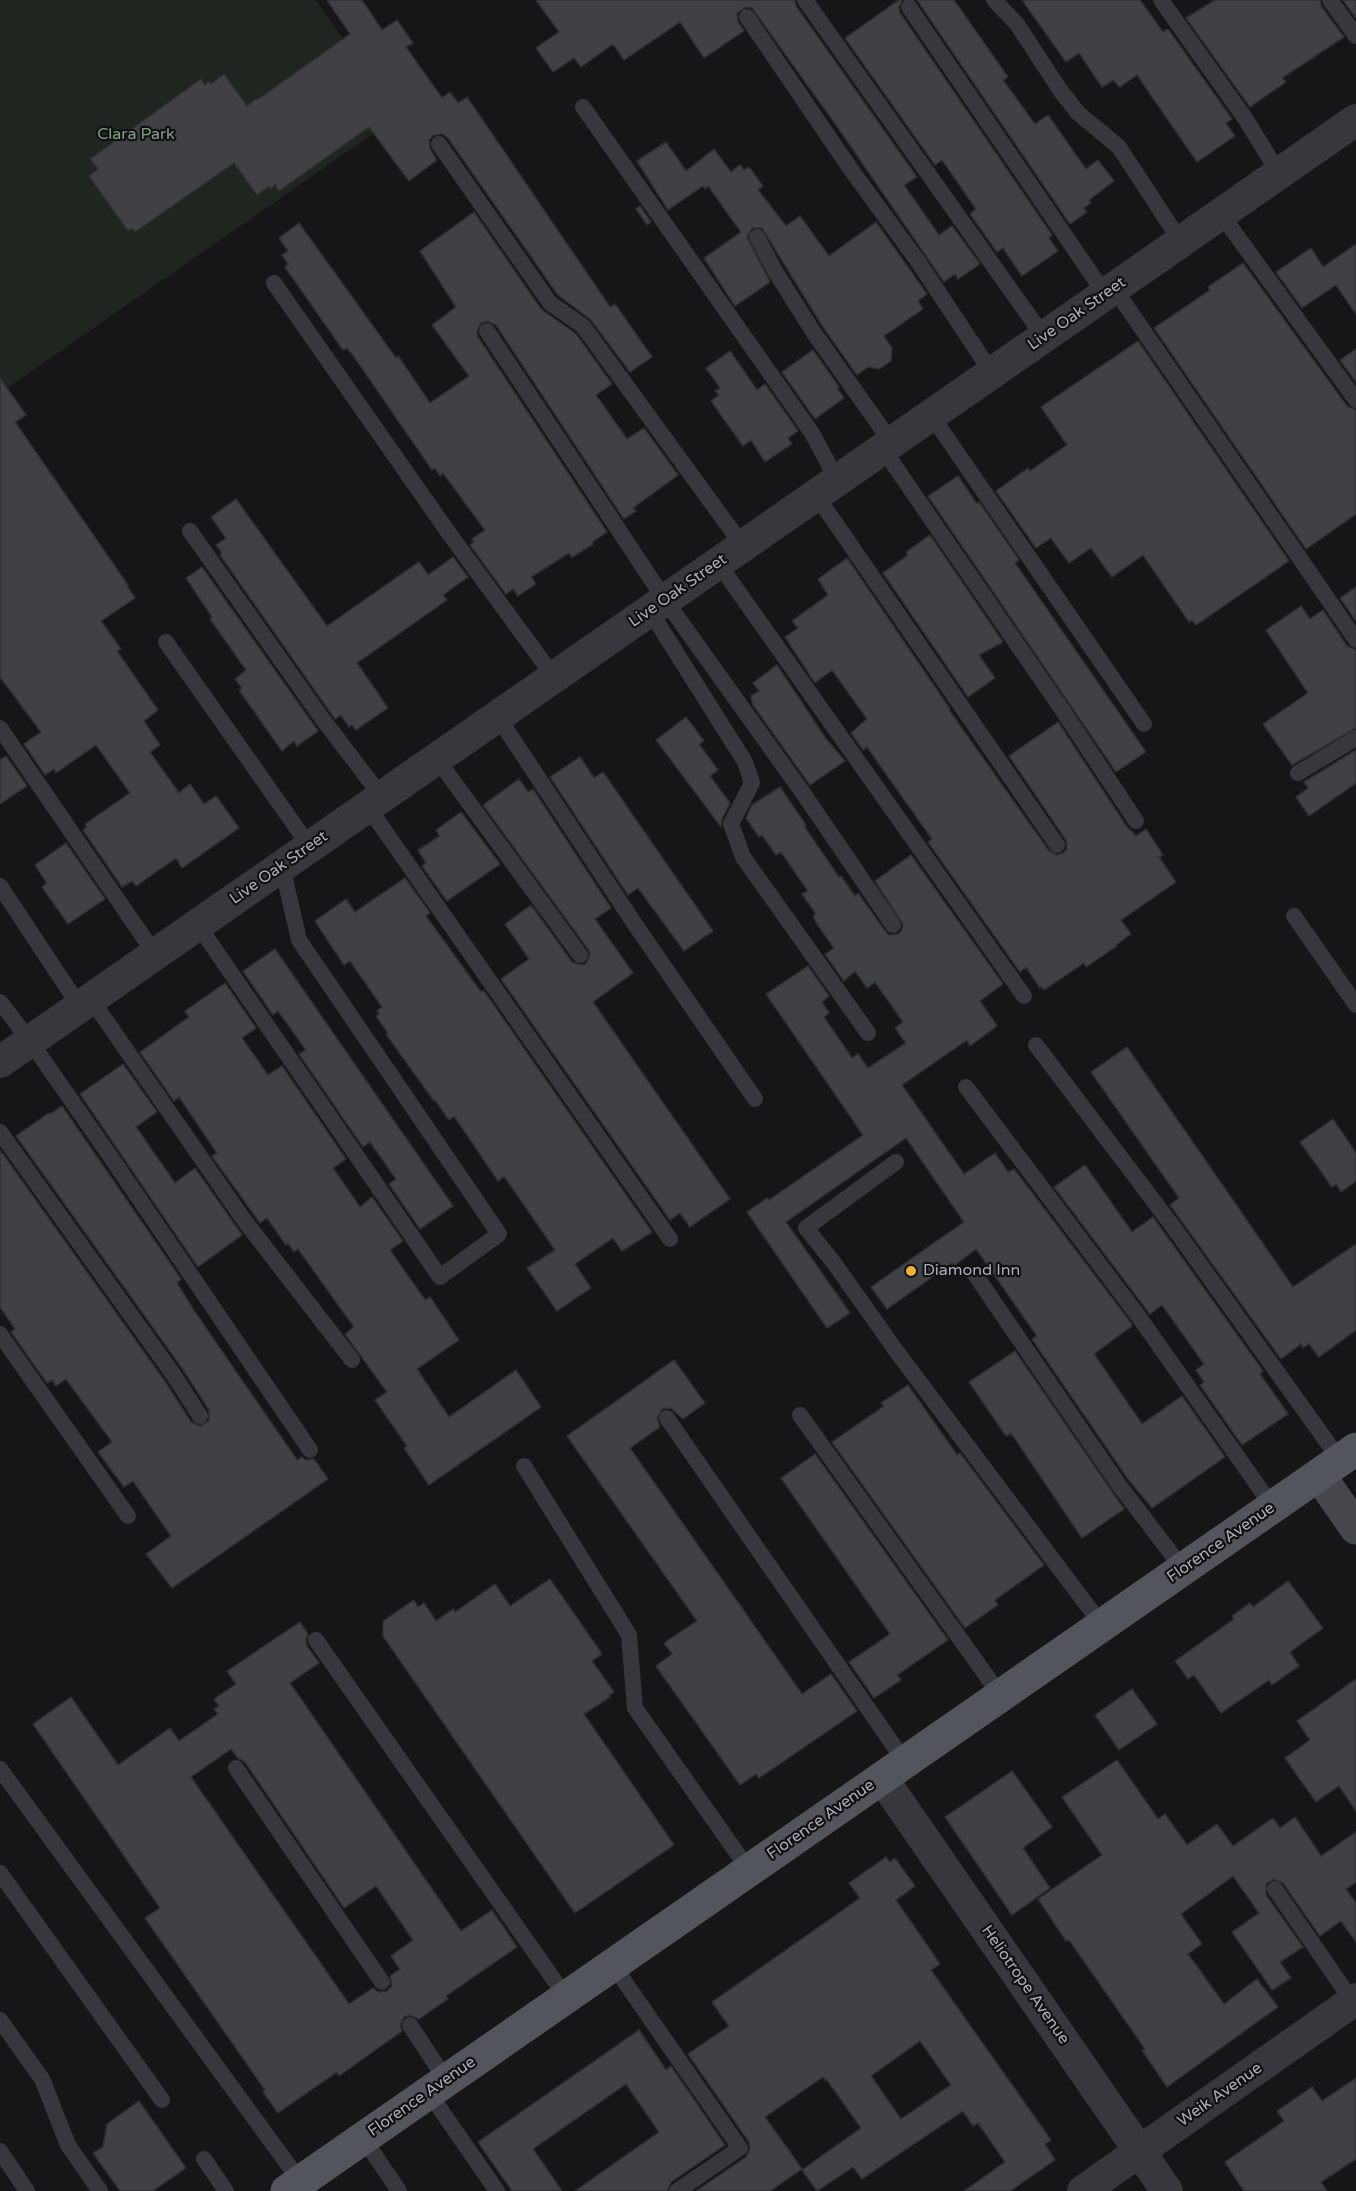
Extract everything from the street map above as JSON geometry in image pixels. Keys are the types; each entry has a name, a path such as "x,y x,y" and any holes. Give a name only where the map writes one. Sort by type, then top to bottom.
{"main road":[{"name":"Florence Avenue","path":"294,2186 1339,1461"}],"street":[{"name":"Live Oak Street","path":"0,1062 1356,120"},
{"path":"1339,1461 1356,1528"},
{"name":"Heliotrope Avenue","path":"894,1770 1167,2191"},
{"name":"Weik Avenue","path":"1083,2191 1354,2000"}],"lane":[{"path":"805,0 1044,337"},
{"path":"994,0 1017,24 1077,113 1119,147 1181,242"},
{"path":"1161,0 1247,121 1279,174"},
{"path":"1330,0 1356,36"},
{"path":"909,7 1356,639"},
{"path":"747,17 852,171 917,260 992,373"},
{"path":"583,106 812,433 827,488 1057,845"},
{"path":"439,144 550,303 583,326 1024,996"},
{"path":"1221,214 1356,400"},
{"path":"757,237 775,271 887,446 1136,821"},
{"path":"274,283 448,532 554,677"},
{"path":"487,331 657,605 745,762 752,783 731,824 742,857 868,1033"},
{"path":"931,415 1144,724"},
{"path":"190,531 321,717 375,802 670,1239"},
{"path":"657,605 803,793 893,925"},
{"path":"166,642 310,846"},
{"path":"498,717 632,920 755,1099"},
{"path":"0,728 155,954"},
{"path":"1298,773 1356,738"},
{"path":"437,759 579,955"},
{"path":"198,925 440,1277 499,1234 299,940 282,866"},
{"path":"0,886 244,1220 352,1360"},
{"path":"1294,916 1356,1005"},
{"path":"0,1002 30,1041 310,1450"},
{"path":"1036,1045 1174,1228 1339,1461"},
{"path":"966,1087 1139,1317 1273,1507"},
{"path":"0,1132 174,1374 200,1416"},
{"path":"896,1162 806,1228 1102,1625"},
{"path":"974,1273 1119,1485 1182,1569"},
{"path":"0,1334 128,1516"},
{"path":"800,1415 1001,1696"},
{"path":"667,1418 894,1770"},
{"path":"524,1466 629,1635 635,1708 749,1870"},
{"path":"315,1640 566,1997"},
{"path":"236,1768 382,1982"},
{"path":"0,1769 294,2186"},
{"path":"0,1873 162,2100"},
{"path":"1275,1889 1354,2000"},
{"path":"613,1965 740,2148 677,2191"},
{"path":"0,2020 42,2079 68,2145 100,2191"},
{"path":"410,2025 437,2086 497,2191"},
{"path":"363,2138 399,2191"},
{"path":"0,2151 27,2191"},
{"path":"204,2159 226,2191"}],"green space":[{"name":"Clara Park","path":"0,0 316,0 397,117 0,393"}],"building":[{"path":"327,0 362,0 382,30 397,20 413,43 406,47 442,98 450,92 458,103 467,97 610,307 615,304 652,357 630,372 591,320 558,295 443,134 434,135 429,140 430,149 437,160 409,181 369,127 279,191 275,185 271,189 269,186 257,195 234,163 135,232 132,228 128,231 89,176 98,169 90,159 201,79 205,85 209,81 211,84 224,74 247,106 257,100 350,34"},
{"path":"536,0 795,0 796,6 917,177 904,185 939,235 952,226 980,264 958,279 955,274 944,282 752,8 746,7 737,13 738,22 744,31 704,58 680,22 624,60 613,44 581,67 574,58 553,72 536,48 559,32"},
{"path":"902,0 899,7 900,13 1052,235 1049,238 1058,251 1022,276 1003,248 997,252 970,214 976,209 942,160 935,165 845,38"},
{"path":"917,0 954,0 1008,77 1003,80 1035,124 1048,115 1086,169 1098,160 1114,181 1089,200 1091,203 1084,208 1087,212 1070,224"},
{"path":"1022,0 1140,0 1163,32 1168,29 1232,119 1226,123 1235,136 1197,162 1137,75 1120,87 1113,80 1102,87 1079,53 1066,62"},
{"path":"1215,0 1320,0 1321,6 1344,37 1282,78 1286,82 1250,107 1186,18"},
{"path":"1343,0 1356,0 1356,18"},
{"path":"666,142 686,171 714,149 731,172 740,165 744,170 749,167 763,186 758,190 786,226 800,216 829,256 876,222 927,294 918,301 923,309 884,336 892,348 891,361 879,369 868,367 857,375 823,327 762,228 752,228 747,237 770,282 735,306 704,258 741,232 708,186 705,189 703,186 668,210 637,161"},
{"path":"640,206 651,222 647,225 636,209"},
{"path":"474,212 541,309 576,334 612,384 596,395 627,439 644,428 678,475 633,508 636,511 624,519 496,325 487,321 481,323 477,331 478,337 607,532 572,557 569,553 531,577 536,584 518,596 513,589 506,594 470,545 474,542 472,539 485,530 443,473 440,476 435,468 432,470 355,358 347,348 343,350 285,267 288,264 282,255 288,251 279,238 299,223 430,403 469,376 432,325 456,307 420,251"},
{"path":"1356,244 1356,314 1336,285 1302,308 1276,272 1311,248 1323,267"},
{"path":"1243,263 1347,406 1356,410 1356,514 1306,549 1154,328 1210,290 1208,287"},
{"path":"1138,341 1289,561 1196,625 1192,620 1189,622 1143,555 1112,577 1091,548 1069,563 1051,538 1036,548 996,491 1028,468 1030,471 1067,445 1041,407"},
{"path":"1356,349 1356,382 1340,360"},
{"path":"813,350 844,398 815,419 782,372"},
{"path":"730,351 757,390 765,384 798,431 788,438 792,444 765,462 751,440 743,446 711,401 719,395 715,391 720,388 706,368"},
{"path":"0,378 26,415 15,422 135,598 101,621 121,649 117,651 158,710 144,721 160,745 150,752 179,793 190,784 204,804 216,796 239,828 182,868 176,858 136,886 132,881 122,887 83,830 87,827 85,824 130,793 96,745 56,773 54,769 45,775 24,744 41,732 0,677"},
{"path":"958,476 1019,560 1015,563 1146,752 1116,772 928,496"},
{"path":"236,499 327,626 419,562 428,575 453,557 468,577 443,595 447,600 357,663 388,708 356,730 352,725 349,727 341,715 335,719 220,555 222,553 216,545 226,538 211,517"},
{"path":"930,535 1003,642 979,655 995,678 968,697 883,573 908,555 906,552"},
{"path":"847,558 949,710 1049,851 1057,855 1063,853 1067,849 1066,840 1009,756 1058,722 1127,827 1136,836 1146,829 1163,855 1159,857 1176,882 1121,920 1131,934 1117,946 1086,967 1084,963 1044,990 1040,988 1026,967 1020,972 928,842 932,839 867,747 863,750 851,733 867,719 832,670 815,683 785,637 798,628 792,621 828,595 818,579"},
{"path":"202,567 318,731 297,746 294,741 282,751 239,690 242,688 235,679 246,670 210,619 212,617 186,578"},
{"path":"1356,587 1356,621 1340,598"},
{"path":"1301,606 1310,619 1323,610 1347,646 1356,650 1356,728 1292,765 1263,724 1308,693 1266,630"},
{"path":"777,665 826,739 845,761 810,785 753,705 751,696 759,691 753,683"},
{"path":"686,717 704,741 699,744 718,770 710,776 730,803 722,819 721,827 656,740"},
{"path":"1356,750 1356,783 1309,816 1296,797 1308,788 1304,782"},
{"path":"6,756 27,786 0,804 0,760"},
{"path":"580,757 594,778 603,772 713,931 684,951 638,888 628,895 550,777"},
{"path":"519,779 528,792 533,789 611,908 595,919 633,973 593,1002 730,1199 690,1227 680,1213 670,1220 501,979 529,959 505,924 531,905 572,962 586,964 590,954 483,805"},
{"path":"780,787 839,877 841,876 855,896 858,893 889,935 898,934 903,924 875,881 911,855 1003,984 980,1001 997,1026 970,1046 967,1040 902,1085 964,1174 995,1153 1008,1172 1014,1169 1131,1323 1132,1326 1094,1354 1142,1424 1182,1396 1225,1457 1152,1508 1128,1479 1032,1339 1037,1336 976,1249 954,1266 952,1263 887,1309 871,1287 964,1222 906,1138 786,1222 850,1313 827,1328 747,1212 767,1198 769,1200 863,1135 766,994 808,966 829,996 822,1002 829,1013 824,1017 852,1058 858,1054 868,1068 906,1043 895,1028 903,1022 875,982 867,988 855,971 844,981 825,954 834,948 817,924 813,916 816,914 802,894 808,891 781,852 776,855 762,835 759,837 746,818 752,805"},
{"path":"461,812 500,864 447,901 422,866 426,863 418,850 440,836 436,830"},
{"path":"66,843 105,899 68,924 42,887 47,883 35,865"},
{"path":"405,878 430,913 426,916 481,992 484,991 652,1232 622,1251 613,1238 575,1264 591,1288 557,1311 527,1268 555,1250 504,1176 498,1181 454,1116 449,1120 434,1101 386,1034 388,1033 376,1016 379,1014 377,1011 382,1007 350,961 344,965 315,921 346,899 355,912"},
{"path":"275,949 453,1206 420,1229 389,1184 396,1179 370,1142 363,1147 299,1054 306,1050 278,1011 273,1015 243,971"},
{"path":"225,983 256,1028 242,1038 268,1075 282,1066 346,1159 333,1168 360,1207 372,1197 403,1241 390,1250 425,1300 430,1297 459,1340 417,1369 449,1417 516,1370 541,1407 429,1485 404,1448 407,1446 375,1400 387,1392 345,1334 354,1327 298,1249 294,1252 288,1243 286,1245 267,1218 260,1223 212,1156 217,1153 179,1097 174,1101 140,1052 189,1017 185,1011"},
{"path":"1127,1047 1293,1287 1356,1244 1356,1330 1319,1357 1309,1344 1303,1348 1301,1344 1281,1359 1170,1205 1179,1198 1091,1072"},
{"path":"123,1064 157,1112 136,1127 175,1183 195,1168 242,1235 198,1267 80,1094"},
{"path":"62,1106 181,1279 177,1283 193,1309 297,1460 302,1457 306,1460 314,1459 328,1479 172,1588 146,1554 171,1536 133,1481 124,1487 98,1452 112,1442 66,1379 56,1386 52,1380 47,1383 11,1332 15,1329 0,1307 0,1150 164,1380 191,1422 200,1426 209,1421 209,1410 182,1368 16,1136"},
{"path":"1333,1119 1356,1153 1356,1181 1341,1192 1336,1184 1332,1187 1300,1142"},
{"path":"1085,1165 1132,1232 1153,1217 1263,1371 1260,1374 1288,1414 1242,1445 1200,1385 1204,1382 1196,1370 1204,1364 1162,1305 1150,1314 1054,1187"},
{"path":"1015,1351 1124,1509 1082,1538 1011,1433 1006,1436 969,1382"},
{"path":"674,1360 705,1403 683,1419 671,1408 662,1409 657,1418 660,1427 630,1448 802,1694 831,1674 857,1711 759,1778 756,1774 740,1785 656,1666 672,1654 664,1643 697,1621 567,1436"},
{"path":"908,1385 957,1455 960,1453 1044,1565 995,1600 998,1605 965,1628 832,1442 884,1406 881,1403"},
{"path":"815,1454 948,1640 897,1675 901,1680 874,1698 849,1662 890,1634 781,1478"},
{"path":"550,1579 602,1654 592,1661 614,1692 584,1714 674,1845 575,1913 383,1636 383,1621 414,1600 418,1607 424,1603 436,1621 453,1609 455,1612 495,1584 510,1606"},
{"path":"1288,1581 1323,1628 1290,1652 1299,1666 1272,1685 1269,1680 1221,1713 1194,1675 1188,1679 1175,1661 1234,1619 1232,1616 1250,1603 1253,1607"},
{"path":"300,1622 308,1634 307,1646 319,1663 290,1683 461,1931 492,1910 517,1947 446,1996 448,1999 419,2019 410,2015 404,2017 400,2025 402,2031 339,2076 337,2072 278,2113 263,2092 265,2090 145,1918 160,1908 33,1724 71,1697 118,1765 170,1728 179,1741 218,1714 214,1709 219,1706 214,1699 236,1684 227,1671","holes":["231,1749 238,1758 245,1762 344,1908 376,1886 413,1940 391,1956 400,1969 390,1976 392,1986 387,1991 378,1992 373,1988 349,2004 191,1777"]},
{"path":"1356,1679 1356,1811 1339,1786 1316,1802 1285,1758 1310,1740 1297,1721"},
{"path":"1132,1689 1157,1724 1119,1750 1095,1715"},
{"path":"1117,1760 1158,1819 1165,1814 1187,1845 1217,1824 1233,1846 1273,1818 1280,1828 1295,1817 1321,1856 1356,1832 1356,1882 1346,1889 1356,1903 1356,1942 1341,1921 1320,1936 1283,1883 1274,1879 1266,1884 1266,1895 1303,1947 1280,1962 1291,1978 1272,1990 1232,1932 1259,1913 1233,1876 1181,1914 1202,1944 1188,1954 1224,2004 1257,1979 1278,2007 1167,2087 1142,2050 1145,2049 1038,1899 1102,1855 1062,1797"},
{"path":"1012,1771 1052,1827 1023,1848 1050,1888 1012,1915 945,1817"},
{"path":"886,1857 890,1862 895,1858 915,1886 896,1900 940,1964 931,1970 1051,2140 1045,2144 1055,2160 1010,2191 964,2191 1005,2162 978,2123 973,2126 963,2111 862,2179 853,2167 817,2191 802,2170 861,2128 823,2077 765,2117 802,2169 770,2191 696,2191 746,2157 750,2148 749,2142 688,2054 729,2026 712,2002 860,1898 849,1883","holes":["920,2041 951,2085 901,2119 871,2076"]},
{"path":"639,2030 666,2070 671,2066 725,2145 671,2182 667,2191 575,2191 659,2132 626,2084 533,2149 562,2191 512,2191 478,2142"},
{"path":"1356,2078 1356,2159 1321,2182 1327,2191 1244,2191 1225,2162 1284,2121 1277,2111 1312,2087 1322,2101"},
{"path":"139,2101 186,2168 153,2191 120,2191 93,2153 103,2147 107,2124"}],"place":[{"name":"Diamond Inn","path":"911,1271"}]}
